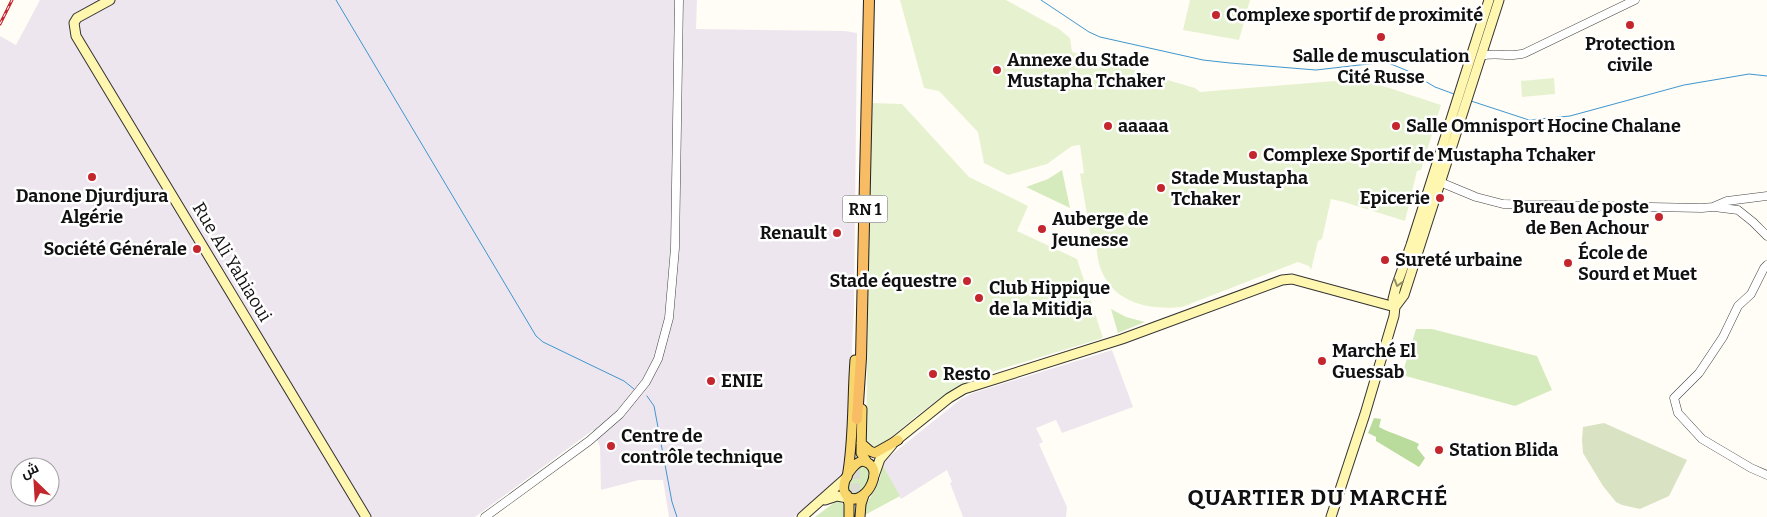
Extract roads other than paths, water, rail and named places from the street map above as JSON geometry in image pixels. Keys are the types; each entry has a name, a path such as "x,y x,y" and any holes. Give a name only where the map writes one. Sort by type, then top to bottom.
{"highway":[{"name":"RN 1","path":"858,359 864,0"},
{"name":"RN 1","path":"856,419 869,0"}],"main road":[{"name":"Rue Ali Yahiaoui","path":"110,0 77,18 74,23 76,36 366,517"},
{"path":"1331,517 1368,406 1395,307 1404,295 1437,180 1467,86 1489,0"},
{"path":"1467,86 1481,56 1499,0"},
{"path":"867,462 898,440 949,398 964,389 1122,339 1282,280 1303,282 1395,307"},
{"name":"RN 1","path":"858,359 862,395 859,446"},
{"name":"RN 1","path":"847,477 858,359"},
{"name":"RN 1","path":"856,419 859,446 867,462"},
{"path":"859,446 875,453 898,440"},
{"path":"860,517 864,495 880,459 898,440"},
{"path":"802,517 847,477 855,464 862,461 867,462 874,469 874,476"},
{"path":"847,477 844,488 851,500 855,517"},
{"path":"818,504 833,496 851,500 864,495"},
{"path":"849,517 851,500"}],"street":[{"path":"485,517 589,441 620,414 646,382 658,359 669,318 675,248 679,0"},
{"path":"1481,56 1493,54 1517,56 1635,0"},
{"path":"1485,44 1504,56"},
{"path":"1437,180 1476,197 1503,204 1672,208 1713,207 1738,210 1754,222 1767,236"},
{"path":"1713,207 1727,201 1767,196"},
{"path":"1767,265 1751,294 1738,306 1723,337 1698,373 1674,398 1678,413 1702,439 1751,468 1767,475"}],"waterway":[{"path":"336,0 536,336 543,342 624,381 634,389"},
{"path":"1041,0 1089,32 1100,37 1203,60 1230,63 1316,70 1386,62 1408,71 1435,87 1454,94"},
{"path":"1471,101 1529,120 1570,116 1684,85 1749,74 1767,76"},
{"path":"647,396 654,406 672,502 677,517"}],"tunnel":[{"path":"855,506 856,449"}],"railway":[{"path":"0,24 12,0"}],"place":[{"name":"Complexe sportif de proximité","path":"1216,15"},
{"name":"Protection civile","path":"1630,25"},
{"name":"Salle de musculation Cité Russe","path":"1381,37"},
{"name":"Annexe du Stade Mustapha Tchaker","path":"997,70"},
{"name":"aaaaa","path":"1108,126"},
{"name":"Salle Omnisport Hocine Chalane","path":"1396,126"},
{"name":"Complexe Sportif de Mustapha Tchaker","path":"1253,155"},
{"name":"Danone Djurdjura Algérie","path":"92,177"},
{"name":"Stade Mustapha Tchaker","path":"1161,188"},
{"name":"Epicerie","path":"1440,198"},
{"name":"Bureau de poste de Ben Achour","path":"1659,217"},
{"name":"Auberge de Jeunesse","path":"1042,229"},
{"name":"Renault","path":"837,233"},
{"name":"Société Générale","path":"197,249"},
{"name":"Sureté urbaine","path":"1385,260"},
{"name":"École de Sourd et Muet","path":"1568,263"},
{"name":"Stade équestre","path":"967,281"},
{"name":"Club Hippique de la Mitidja","path":"979,298"},
{"name":"Marché El Guessab","path":"1322,361"},
{"name":"Resto","path":"933,374"},
{"name":"ENIE","path":"711,381"},
{"name":"Centre de contrôle technique","path":"611,446"},
{"name":"Station Blida","path":"1439,450"}],"district":[{"name":"QUARTIER DU MARCHÉ","path":"1318,497"}]}
